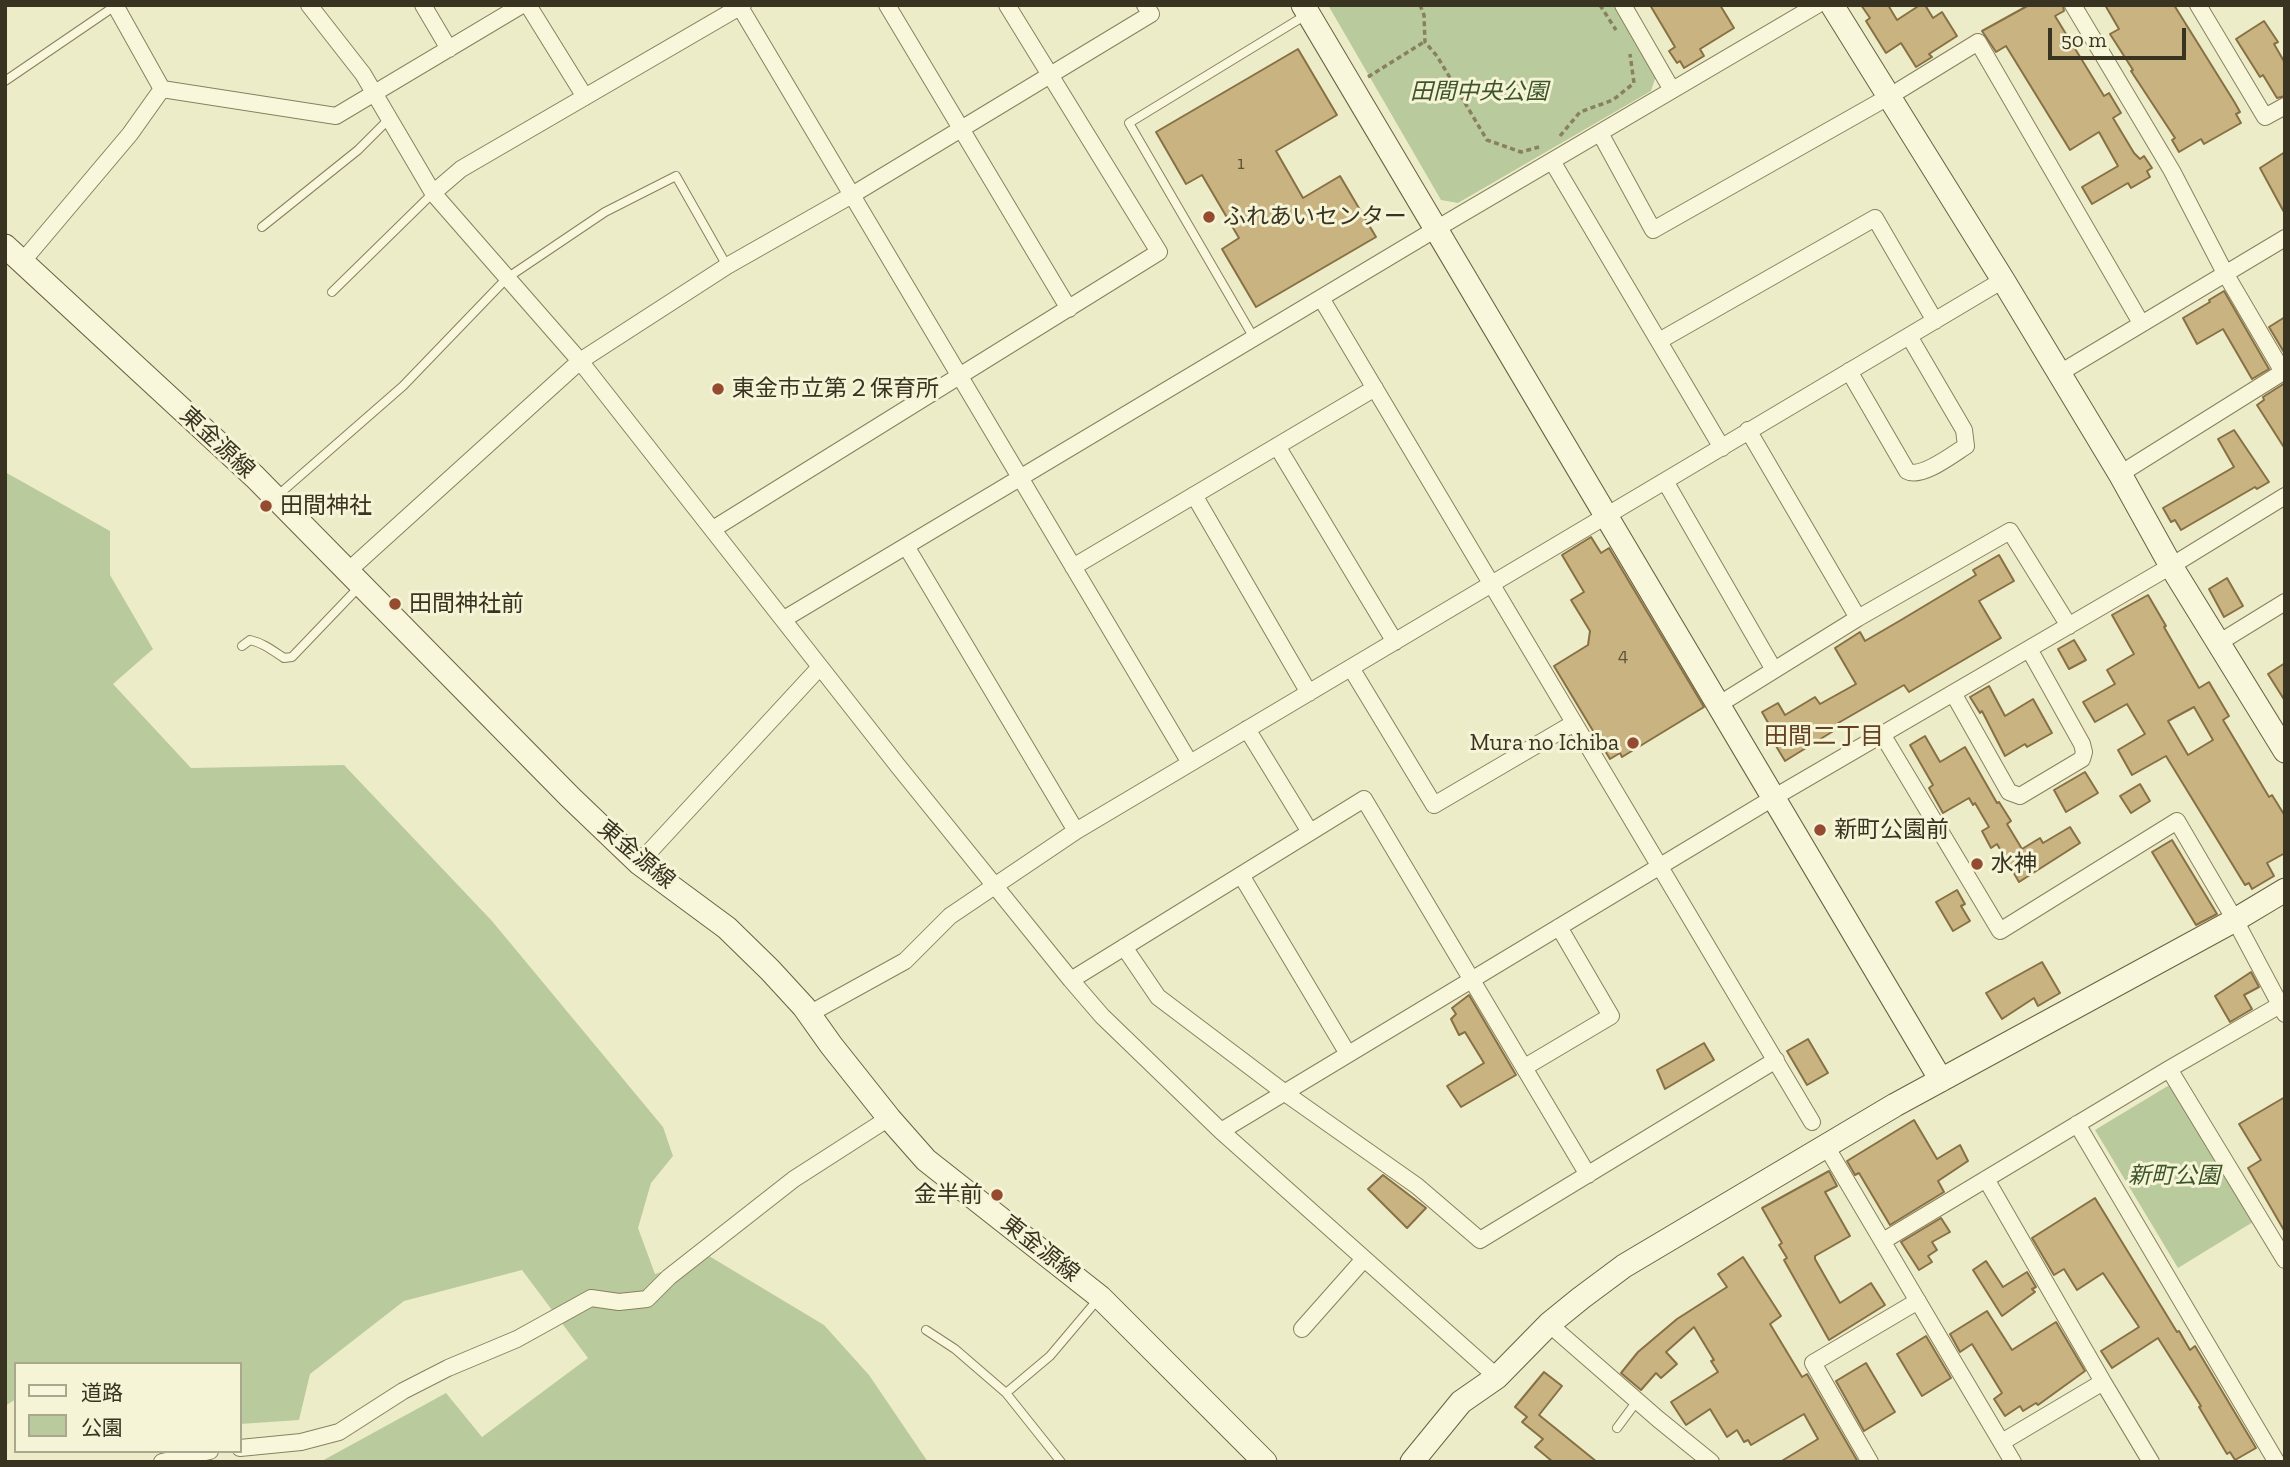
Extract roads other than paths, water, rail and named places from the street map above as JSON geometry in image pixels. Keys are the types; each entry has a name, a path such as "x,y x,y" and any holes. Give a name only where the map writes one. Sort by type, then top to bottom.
{"street":[{"path":"115,5 162,89"},
{"path":"309,5 363,74 433,193 580,361 994,887 1102,1016 1221,1131 1497,1377"},
{"path":"422,5 449,49"},
{"path":"162,89 336,116 522,5"},
{"path":"528,5 585,97"},
{"path":"887,5 1069,309"},
{"path":"713,529 1159,253 1007,5"},
{"path":"1623,5 1672,90"},
{"path":"784,619 1436,229 1817,5"},
{"path":"1832,5 2003,280 2120,474 2171,566 2284,748"},
{"path":"2073,5 2172,172 2225,274 2284,372 2120,474"},
{"path":"2198,5 2265,117 2285,106"},
{"path":"433,193 461,169 742,6 1190,763"},
{"path":"355,578 580,361 727,265 852,195 1150,14 1150,7"},
{"path":"1305,10 1941,1080"},
{"path":"1600,132 1653,230 1890,96 1978,42 2141,323"},
{"path":"22,262 130,134 162,89"},
{"path":"1552,161 1722,448"},
{"path":"1658,341 1875,218 1935,321"},
{"path":"2058,374 2285,238"},
{"name":"東金源線","path":"5,246 275,498 570,797 639,863 727,928 770,970 809,1014 889,1118 926,1160 1100,1297 1265,1462"},
{"path":"809,1014 905,961 950,916 1076,831 2003,280"},
{"path":"1321,298 1812,1122"},
{"path":"1849,371 1907,471 1920,474 1966,446 1967,438 1965,430 1909,335"},
{"path":"1073,568 1375,388"},
{"path":"1748,430 1858,618"},
{"path":"1277,446 1395,642"},
{"path":"1665,481 1774,670"},
{"path":"1195,495 1309,693"},
{"path":"1221,1131 1773,798 2171,566 2285,496"},
{"path":"1718,705 1858,618 2010,531 2069,625"},
{"path":"906,546 1076,831"},
{"path":"2220,642 2285,602"},
{"path":"1953,693 2009,792 2020,796 2082,759 2084,752 2029,649"},
{"path":"639,863 820,667"},
{"path":"1351,668 1434,805 1574,723"},
{"path":"1247,729 1310,832"},
{"path":"1882,734 2000,931 2177,821 2235,920 2282,1009 2169,1069 1883,1241"},
{"path":"1071,980 1364,799 1588,1175"},
{"path":"1241,875 1348,1054"},
{"path":"1412,1462 1461,1402 1497,1377 1549,1324 1624,1266 1941,1080 2285,890"},
{"path":"1525,1067 1611,1016 1559,927"},
{"path":"1124,947 1158,997 1284,1093 1417,1186 1480,1240 1776,1060"},
{"path":"2169,1069 2285,1260"},
{"path":"242,1448 301,1442 339,1432 403,1391 448,1368 517,1339 591,1298 619,1302 647,1299 669,1277 794,1179 889,1118"},
{"path":"2077,1124 2275,1462 2285,1456"},
{"path":"1826,1146 2013,1462"},
{"path":"1986,1179 2151,1462"},
{"path":"1302,1329 1364,1259"},
{"path":"1870,1462 1813,1363 1918,1301"},
{"path":"1549,1324 1711,1462"},
{"path":"2002,1443 2103,1382"},
{"path":"162,1462 201,1453"}],"lane":[{"path":"5,81 115,5"},
{"path":"1254,338 1129,123 1305,10"},
{"path":"261,227 358,150 390,118"},
{"path":"275,498 403,386 507,278 605,212 676,176 727,265"},
{"path":"332,292 433,193"},
{"path":"242,646 250,640 263,644 284,658 292,657 355,578"},
{"path":"1006,1393 1050,1356 1100,1297"},
{"path":"926,1331 955,1349 1006,1393 1062,1462"},
{"path":"1617,1428 1637,1401"}],"place":[{"name":"ふれあいセンター","path":"1209,217"},
{"name":"東金市立第２保育所","path":"718,389"},
{"name":"田間神社","path":"266,506"},
{"name":"田間神社前","path":"395,604"},
{"name":"Mura no Ichiba","path":"1633,743"},
{"name":"新町公園前","path":"1820,830"},
{"name":"水神","path":"1977,864"},
{"name":"金半前","path":"997,1195"}],"district":[{"name":"田間二丁目","path":"1824,737"}],"park label":[{"name":"田間中央公園","path":"1479,92"},
{"name":"新町公園","path":"2174,1176"}]}
